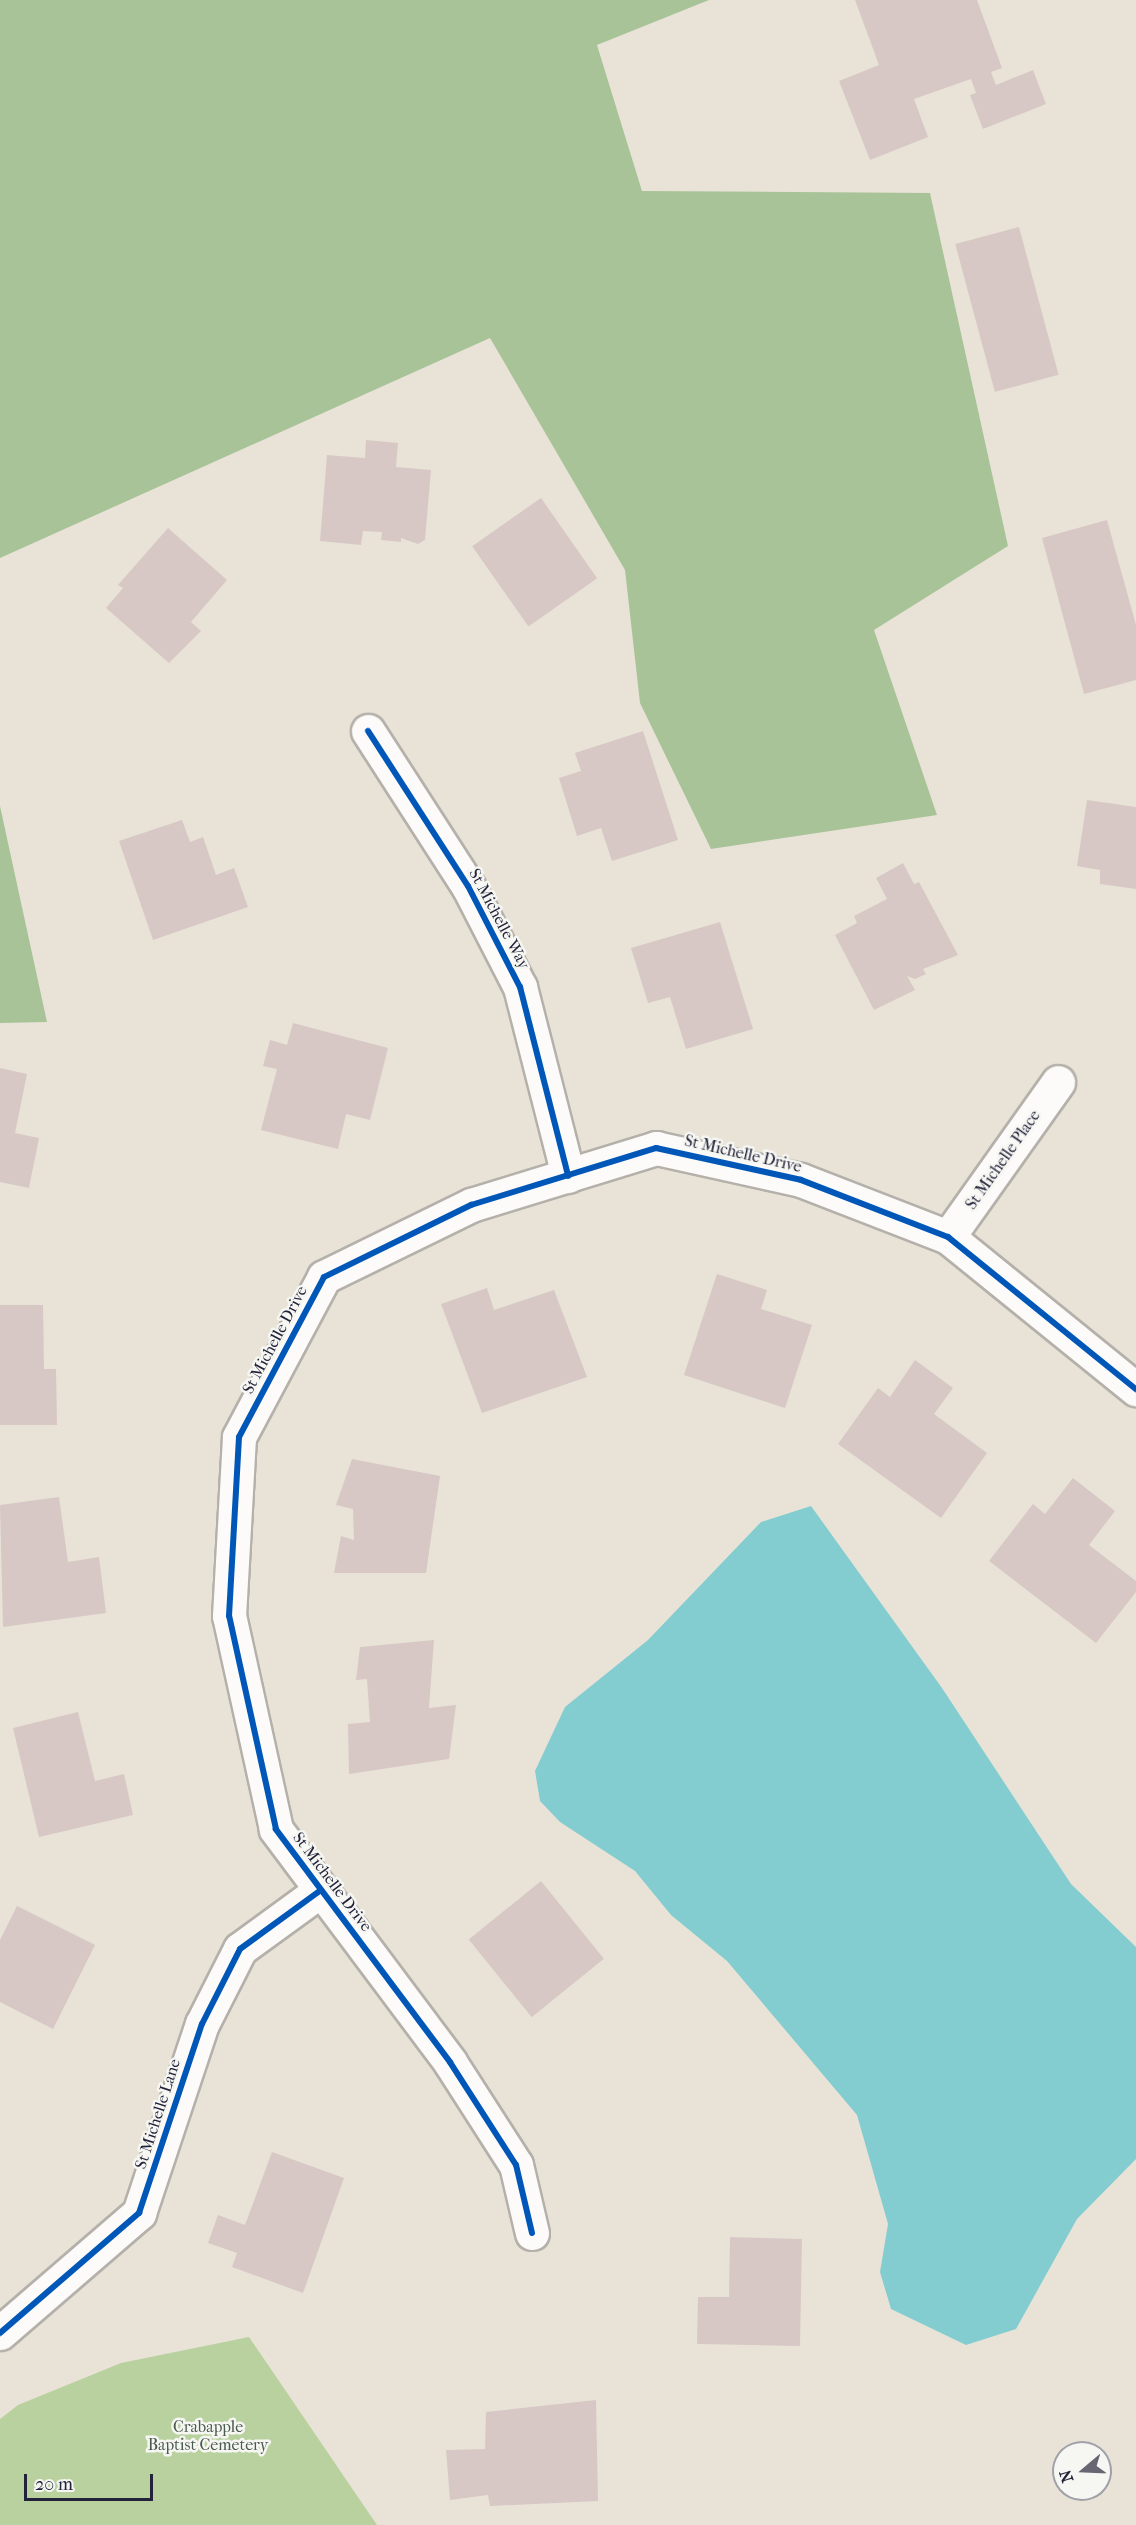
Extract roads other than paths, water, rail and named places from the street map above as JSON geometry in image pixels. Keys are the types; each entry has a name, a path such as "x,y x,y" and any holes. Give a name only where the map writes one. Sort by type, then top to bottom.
{"street":[{"name":"St Michelle Way","path":"368,731 468,886 520,987 568,1176"},
{"name":"St Michelle Place","path":"948,1237 1058,1082"},
{"name":"St Michelle Drive","path":"532,2234 516,2165 450,2062 276,1829 229,1616 239,1437 324,1277 471,1205 656,1149 801,1180 948,1237 1136,1389"},
{"name":"St Michelle Lane","path":"0,2333 140,2214 202,2024 240,1950 321,1890"}],"water":[{"path":"811,1506 942,1688 1071,1884 1136,1947 1136,2159 1077,2219 1016,2329 966,2345 891,2309 880,2272 888,2224 857,2115 727,1961 671,1915 635,1871 560,1822 540,1801 535,1771 565,1707 648,1640 761,1522"}],"park label":[{"name":"Crabapple Baptist Cemetery","path":"208,2436"}]}
